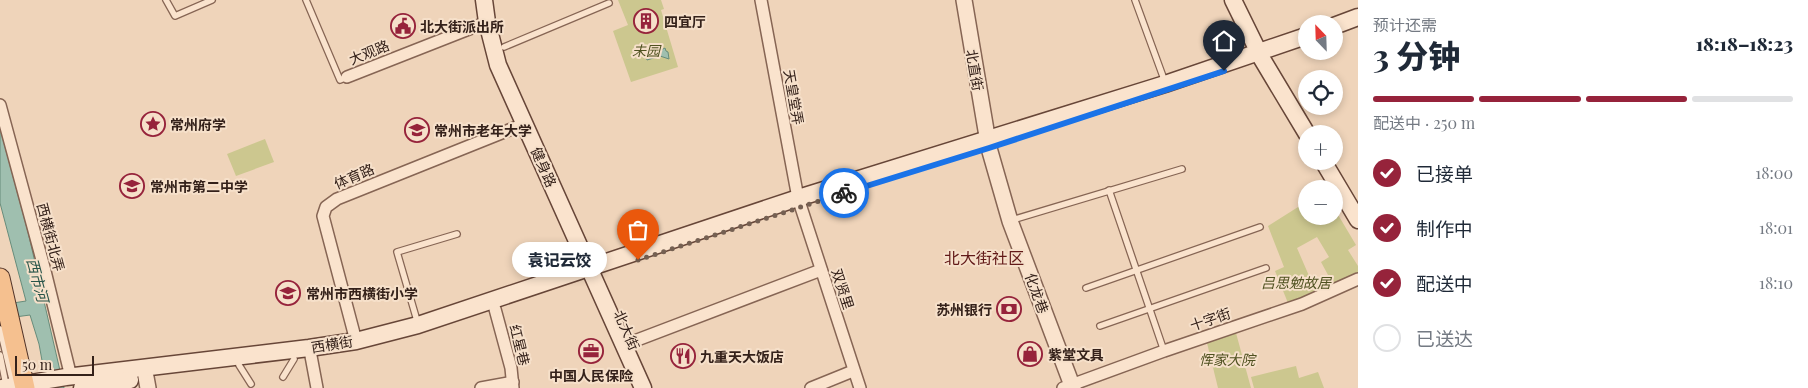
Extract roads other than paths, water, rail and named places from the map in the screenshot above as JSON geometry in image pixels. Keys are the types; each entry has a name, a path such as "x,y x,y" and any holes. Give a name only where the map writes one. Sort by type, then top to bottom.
{"main road":[{"name":"健身路","path":"484,0 487,22 498,65 524,124 595,270"},
{"name":"健身路","path":"495,0 498,26 508,64 595,270"},
{"path":"1233,0 1261,56 1302,125"},
{"path":"1343,23 1358,17"},
{"path":"595,270 799,202 988,144 1261,56 1298,40"},
{"path":"988,144 1165,84 1261,56"},
{"path":"1328,170 1358,220"},
{"name":"西横街","path":"73,381 147,382 239,365 311,356 367,346 495,309 595,270"},
{"name":"西横街","path":"73,381 235,356 356,341 595,270"},
{"name":"北大街","path":"595,270 628,344 652,388"},
{"path":"0,278 5,298 5,325 17,386 73,381"},
{"name":"北大街","path":"628,344 643,388"}],"street":[{"name":"天皇堂弄","path":"761,0 799,202"},
{"name":"北直街","path":"964,0 988,144"},
{"name":"大观路","path":"347,77 487,22"},
{"name":"西横街北弄","path":"0,105 73,381"},
{"name":"体育路","path":"356,341 323,216 326,207 336,199 524,124"},
{"name":"化龙巷","path":"988,144 1010,221 1069,387"},
{"name":"双贤里","path":"799,202 860,388"},
{"path":"628,344 822,270"},
{"name":"十字街","path":"1069,387 1164,351 1302,304 1358,279"},
{"name":"红星巷","path":"495,309 511,368 513,385"},
{"path":"311,356 317,388"},
{"path":"811,388 853,371"},
{"path":"481,388 513,385"}],"lane":[{"path":"166,0 175,16 212,0"},
{"path":"306,0 340,80 347,77"},
{"path":"1135,0 1165,84"},
{"path":"504,48 609,3"},
{"path":"1343,29 1358,23"},
{"path":"1261,56 1298,44"},
{"path":"1010,221 1182,169"},
{"path":"1109,190 1164,351"},
{"path":"1086,288 1260,227"},
{"path":"418,324 397,252 457,234"},
{"path":"1100,326 1266,268"},
{"path":"0,355 17,386"},
{"path":"283,377 294,358"},
{"path":"239,365 251,384"}],"water":[{"path":"665,48 669,59 660,56 647,60 645,53 653,49 661,50"},
{"name":"西市河","path":"0,128 28,232 64,388 47,388 39,344 30,315 0,319 0,305 26,301 0,203"}],"place":[{"name":"四宜厅","path":"646,21"},
{"name":"北大街派出所","path":"403,26"},
{"name":"常州府学","path":"153,124"},
{"name":"常州市老年大学","path":"417,130"},
{"name":"常州市第二中学","path":"132,186"},
{"name":"袁记云饺","path":"638,260"},
{"name":"常州市西横街小学","path":"288,293"},
{"name":"苏州银行","path":"1009,309"},
{"name":"中国人民保险","path":"591,351"},
{"name":"紫堂文具","path":"1030,354"},
{"name":"九重天大饭店","path":"683,356"}],"district":[{"name":"北大街社区","path":"984,257"}],"park label":[{"name":"未园","path":"646,50"},
{"name":"吕思勉故居","path":"1296,282"},
{"name":"恽家大院","path":"1227,359"}]}
